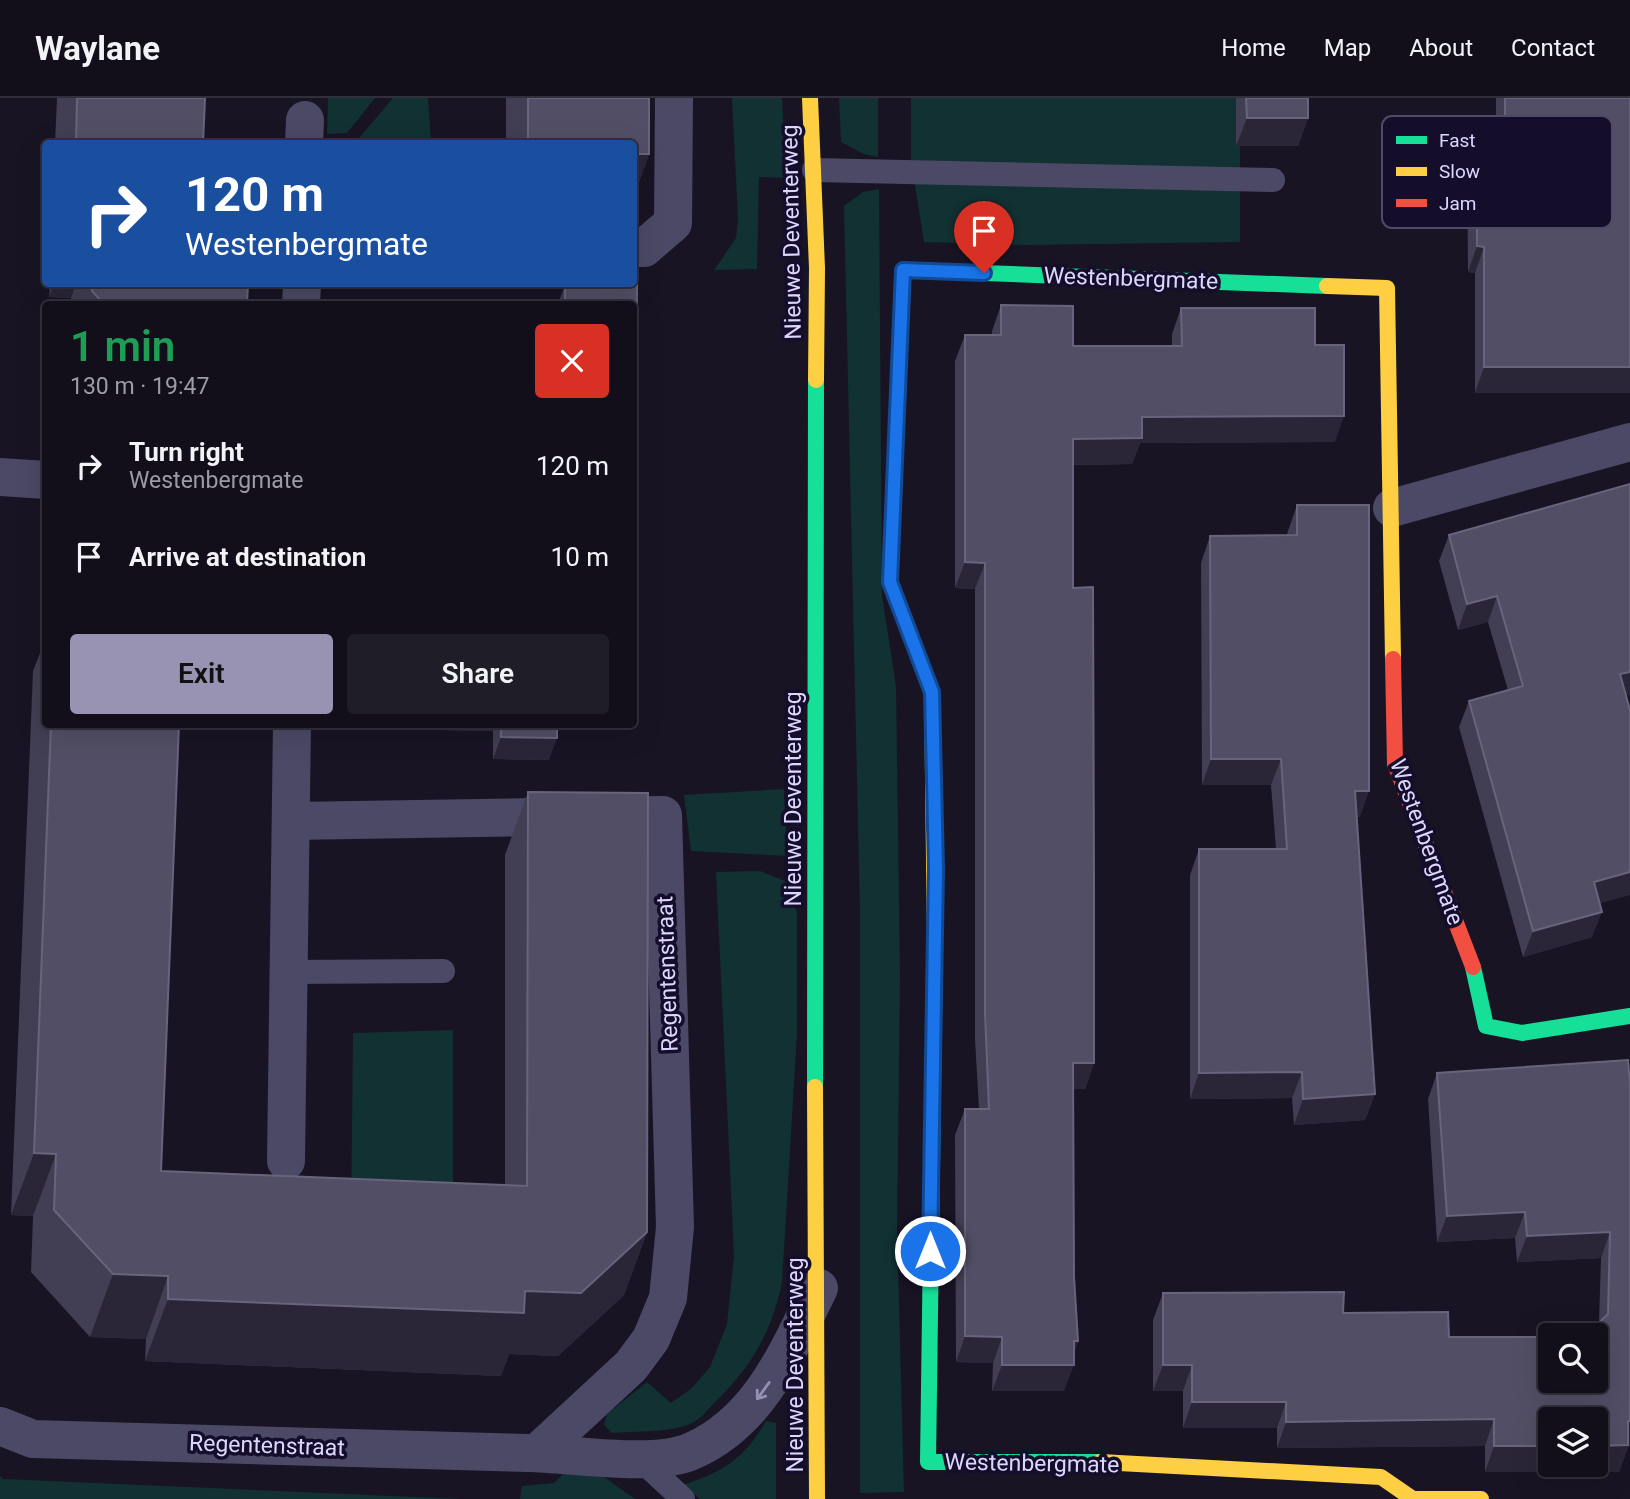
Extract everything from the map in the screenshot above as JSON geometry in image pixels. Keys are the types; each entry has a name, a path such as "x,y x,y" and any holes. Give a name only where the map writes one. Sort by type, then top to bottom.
{"street":[{"path":"637,248 644,248 673,223 674,98"},
{"name":"Nieuwe Deventerweg","path":"810,98 817,268 814,716 817,1499"},
{"name":"Westenbergmate","path":"1480,1499 1413,1499 1381,1477 1090,1462 928,1462 936,869 932,692 890,582 903,270 1387,288 1395,764 1476,975 1486,1026 1522,1033 1630,1016"},
{"path":"1392,508 1630,442"},
{"path":"0,477 42,480"},
{"path":"286,1161 292,728"},
{"name":"Regentenstraat","path":"291,821 663,815 675,1227 668,1298 651,1339 631,1366 537,1453"},
{"name":"Regentenstraat","path":"0,1426 33,1439 537,1453 640,1459 691,1452 744,1418 778,1370 818,1288"}],"lane":[{"path":"814,170 1273,180"},
{"path":"288,972 443,971"},
{"path":"640,1459 684,1499"}],"green space":[{"path":"328,98 375,98 347,133 327,134"},
{"path":"393,98 428,98 431,140 358,140"},
{"path":"732,98 782,98 786,178 759,177 757,269 714,270 736,238 738,219"},
{"path":"839,98 878,98 878,157 864,154 841,142"},
{"path":"911,98 1240,98 1240,242 1029,245 924,242 911,160"},
{"path":"879,189 882,596 896,686 900,977 897,1229 904,1492 860,1493 860,912 844,206 863,192"},
{"path":"784,789 787,856 691,851 684,795"},
{"path":"760,871 785,881 797,912 797,1034 782,1282 778,1300 766,1332 750,1361 699,1419 674,1428 612,1433 604,1425 607,1414 647,1382 671,1403 692,1388 710,1367 727,1324 734,1255 716,872"},
{"path":"453,1030 453,1226 351,1223 353,1033"},
{"path":"766,1421 776,1423 776,1499 700,1499 683,1485 732,1462 750,1445"},
{"path":"569,1468 601,1475 635,1499 520,1499 522,1486 554,1483"},
{"path":"0,1476 3,1479 461,1499 0,1499"}],"building":[{"path":"77,98 205,98 203,140 76,140"},
{"path":"528,98 649,98 649,154 637,154 637,140 528,140"},
{"path":"1246,98 1308,98 1308,118 1247,118"},
{"path":"1505,98 1630,98 1630,367 1484,367 1484,247 1477,246 1477,228 1612,228 1612,116 1505,116"},
{"path":"92,287 248,287 247,301 101,301 92,291"},
{"path":"565,287 637,287 637,301 565,301"},
{"path":"1001,305 1073,306 1073,346 1182,346 1181,308 1315,308 1315,345 1344,345 1344,416 1142,417 1142,438 1073,439 1073,588 1093,587 1094,886 1094,1063 1073,1063 1074,1277 1078,1341 1074,1341 1074,1365 1002,1365 1002,1337 965,1336 965,1109 989,1109 985,1013 985,563 965,562 965,335 1001,335"},
{"path":"1630,484 1630,672 1620,674 1630,710 1630,872 1594,882 1602,912 1533,931 1469,701 1523,686 1497,596 1467,604 1449,535"},
{"path":"1297,505 1369,505 1369,791 1355,791 1375,1094 1303,1099 1302,1072 1199,1073 1199,849 1287,849 1281,759 1211,759 1210,536 1297,535"},
{"path":"51,728 179,728 161,1171 527,1186 528,792 648,793 647,1232 581,1293 525,1291 524,1313 168,1299 168,1276 113,1274 54,1210 56,1154 34,1153"},
{"path":"501,728 557,728 557,738 501,737"},
{"path":"1628,1060 1628,1445 1608,1446 1608,1407 1538,1407 1538,1446 1494,1446 1494,1419 1286,1422 1286,1402 1192,1402 1192,1365 1163,1365 1163,1293 1344,1292 1343,1313 1448,1312 1449,1337 1538,1337 1538,1393 1608,1393 1608,1323 1599,1323 1608,1314 1610,1232 1527,1236 1525,1212 1447,1216 1437,1073"}],"traffic: fast":[{"path":"902,612 890,582 903,270 1327,286"},
{"path":"815,1087 816,380"},
{"path":"935,943 928,1462 1100,1462"},
{"path":"1473,967 1486,1026 1522,1033 1630,1016"}],"traffic: slow":[{"path":"810,98 817,268 816,380"},
{"path":"1327,286 1387,288 1393,659"},
{"path":"902,612 932,692 935,943"},
{"path":"815,1087 817,1499"},
{"path":"1100,1462 1381,1477 1413,1499 1481,1499"}],"traffic: jam":[{"path":"1393,659 1395,764 1473,967"}],"route":[{"path":"930,1251 936,869 932,692 890,582 903,270 984,273"}]}
